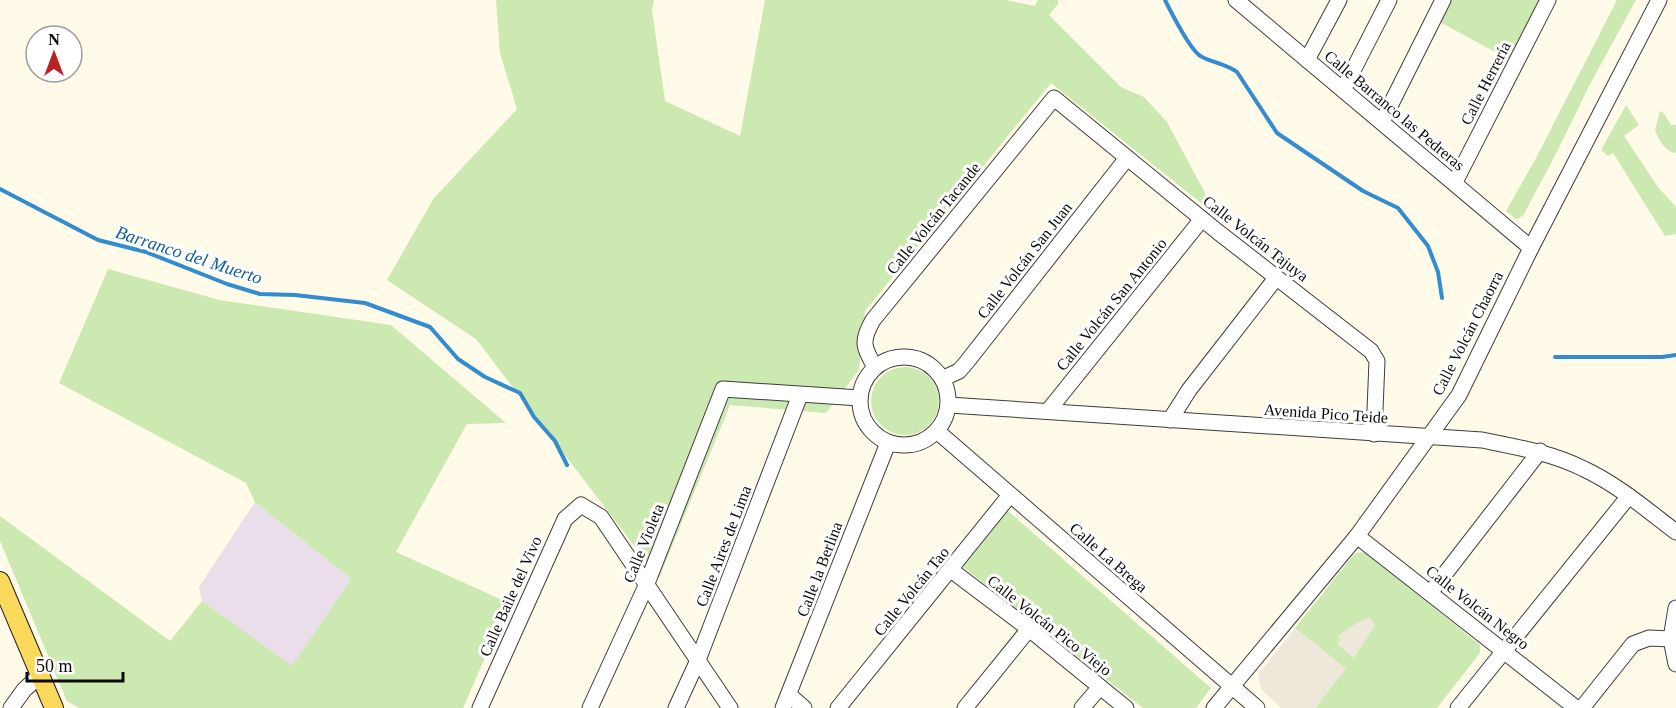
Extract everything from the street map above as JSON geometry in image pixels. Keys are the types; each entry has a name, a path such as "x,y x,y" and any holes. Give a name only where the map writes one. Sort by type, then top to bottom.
{"main road":[{"path":"0,581 54,708"}],"street":[{"name":"Calle Barranco las Pedreras","path":"1236,0 1532,248"},
{"path":"1307,60 1339,0"},
{"path":"1343,90 1389,0"},
{"path":"1382,122 1443,0"},
{"name":"Calle Herrería","path":"1455,182 1548,0"},
{"name":"Calle Volcán Chaorra","path":"1214,708 1357,536 1459,395 1659,0"},
{"name":"Calle Volcán Tajuya","path":"1054,98 1202,219 1371,351 1377,362 1374,434"},
{"name":"Calle Volcán Tacande","path":"875,368 865,351 864,342 873,320 1054,98"},
{"name":"Calle Volcán San Juan","path":"944,378 959,371 966,363 1127,158"},
{"name":"Calle Volcán San Antonio","path":"1048,411 1202,219"},
{"path":"1170,420 1189,390 1276,278"},
{"path":"904,356 920,359 934,367 944,378 950,405 946,419 938,432 923,442 905,446 888,443 872,432 862,417 860,398 862,387 875,368 888,359 904,356"},
{"name":"Calle Violeta","path":"590,708 646,586 723,389 800,395"},
{"path":"800,395 860,398"},
{"name":"Calle Aires de Lima","path":"676,708 699,660 800,395"},
{"name":"Avenida Pico Teide","path":"950,405 1482,440 1540,451 1585,469 1629,496 1676,532"},
{"name":"Calle La Brega","path":"938,432 1257,708"},
{"name":"Calle la Berlina","path":"786,701 888,443"},
{"path":"1430,593 1540,451"},
{"name":"Calle Volcán Tao","path":"838,708 1010,495"},
{"path":"1458,708 1629,496"},
{"name":"Calle Baile del Vivo","path":"480,708 565,519 581,505 601,517 646,586"},
{"name":"Calle Volcán Negro","path":"1357,536 1576,708"},
{"name":"Calle Volcán Pico Viejo","path":"951,570 1029,629 1126,708"},
{"path":"646,586 730,708"},
{"path":"1676,608 1671,639 1676,664"},
{"path":"965,708 1029,629"},
{"path":"1582,708 1632,644 1649,638 1671,639"},
{"path":"11,708 24,690 40,675"},
{"path":"1082,708 1100,687"},
{"path":"786,701 804,708"}],"shaded area":[{"path":"255,502 351,579 293,668 202,601 199,587"},
{"path":"1369,618 1375,626 1354,658 1337,644 1340,640 1338,636 1358,622"},
{"path":"1295,628 1346,669 1315,708 1281,708 1261,689 1258,675"}],"green space":[{"path":"496,0 654,0 652,10 665,101 740,136 765,0 1006,0 1035,6 1038,0 1058,0 1058,4 1049,15 1121,87 1144,97 1167,122 1205,193 1211,211 1051,83 865,311 859,370 826,413 730,405 659,578 476,339 387,280 434,198 517,109 500,53"},
{"path":"1443,0 1548,0 1516,63 1434,19"},
{"path":"1617,0 1636,0 1523,216 1516,219 1506,211 1536,158"},
{"path":"1626,105 1639,125 1624,136 1658,187 1676,207 1676,234 1665,236 1613,153 1608,156 1601,150"},
{"path":"1660,111 1671,125 1676,125 1676,153 1666,148 1655,131"},
{"path":"108,269 220,300 391,325 506,423 467,424 396,552 509,603 463,708 79,708 67,701 0,541 0,516 170,641 202,601 292,666 351,579 255,502 246,483 59,383"},
{"path":"905,367 918,369 929,377 937,388 939,401 937,414 929,425 918,433 905,435 892,433 881,425 873,414 871,401 873,388 881,377 892,369"},
{"path":"1008,511 1211,688 1196,708 1143,708 963,567"},
{"path":"1365,552 1480,645 1480,653 1437,708 1315,708 1345,668 1295,628 1355,553"}],"waterway":[{"path":"1165,0 1197,54 1237,72 1277,133 1363,191 1398,208 1428,246 1438,272 1442,298"},
{"name":"Barranco del Muerto","path":"0,189 98,240 146,252 227,284 260,294 295,295 365,303 430,327 458,359 485,377 520,393 534,417 555,441 567,465"},
{"path":"1555,357 1676,355"}]}
